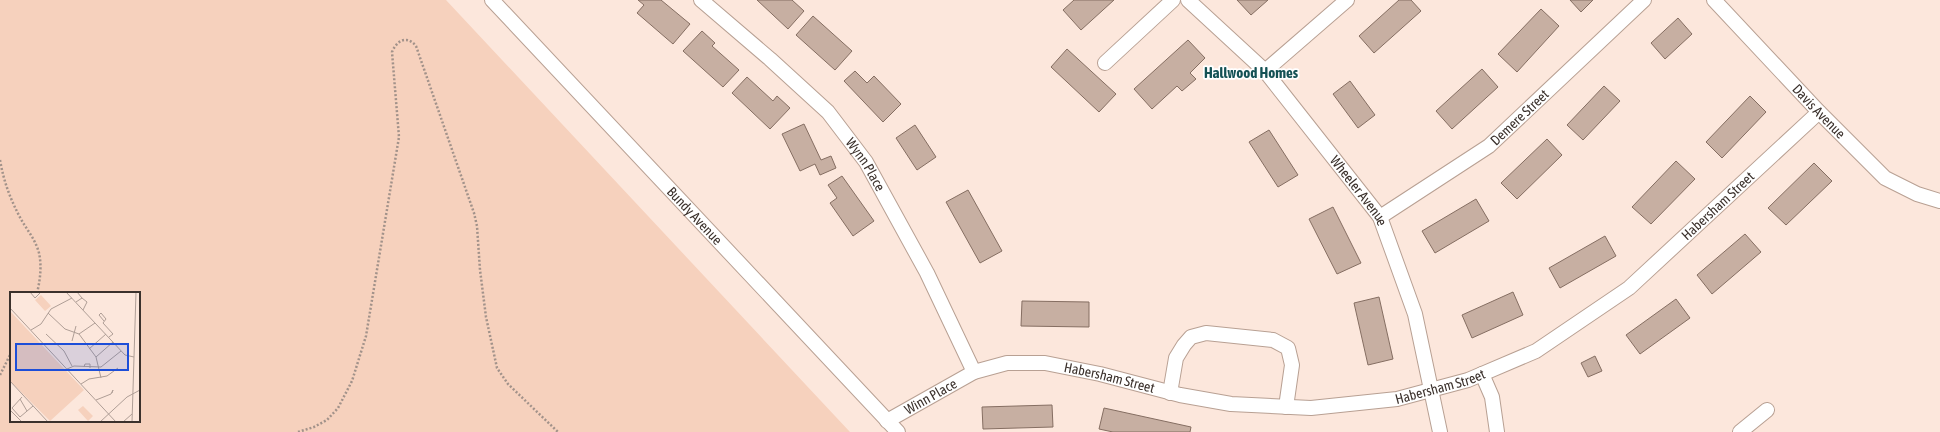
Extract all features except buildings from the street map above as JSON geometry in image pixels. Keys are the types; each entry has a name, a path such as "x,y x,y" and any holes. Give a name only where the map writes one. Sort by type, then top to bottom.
{"street":[{"name":"Wynn Place","path":"701,0 770,59 828,112 866,162 927,273 974,372"},
{"path":"1105,63 1173,0"},
{"name":"Wheeler Avenue","path":"1188,0 1264,71 1380,216 1414,314 1432,390 1440,432"},
{"path":"1264,71 1347,0"},
{"name":"Demere Street","path":"1380,216 1489,146 1644,0"},
{"name":"Davis Avenue","path":"1714,0 1819,112 1885,178 1917,194 1940,201"},
{"name":"Bundy Avenue","path":"494,1 898,432"},
{"name":"Habersham Street","path":"974,372 1007,363 1045,363 1100,374 1170,392 1231,404 1311,408 1397,398 1468,380 1536,351 1629,288 1819,112"},
{"path":"1170,392 1176,358 1191,337 1206,333 1273,340 1288,348 1292,365 1286,407"},
{"name":"Winn Place","path":"887,421 974,372"},
{"path":"1482,374 1492,396 1497,432"},
{"path":"1740,432 1767,410"}],"path":[{"path":"298,432 314,427 327,420 338,408 352,381 366,336 399,137 392,52 394,45 400,40 406,39 413,42 418,50 474,213 477,226 480,270 486,317 497,368 508,384 558,432"},
{"path":"0,160 3,178 10,198 37,246 40,255 40,272 37,292"},
{"path":"0,376 10,355"}],"shaded area":[{"path":"0,0 446,0 850,432 0,432"}],"district":[{"name":"Hallwood Homes","path":"1251,72"}]}
